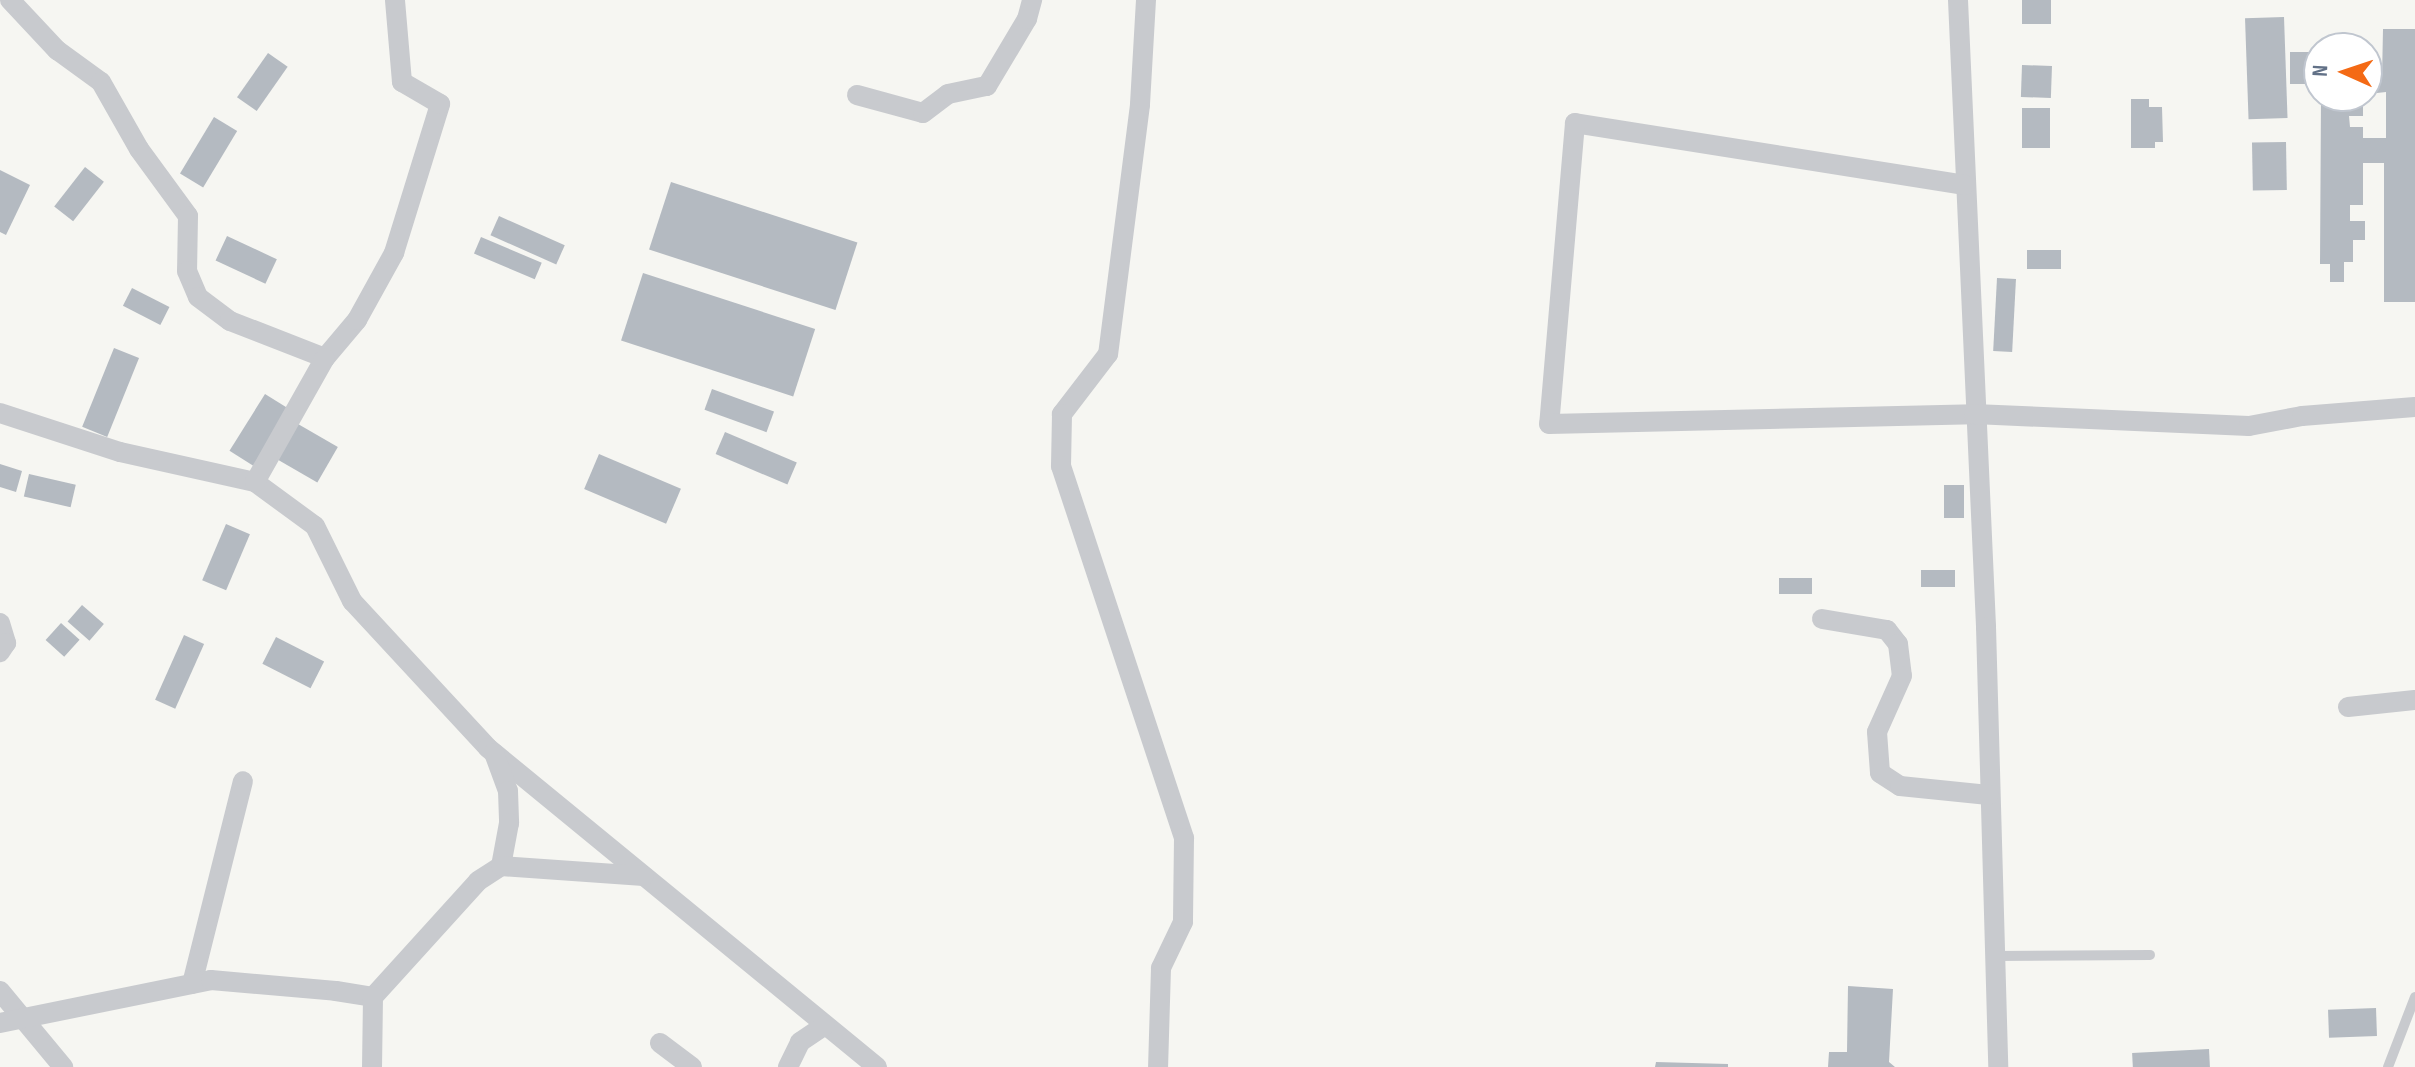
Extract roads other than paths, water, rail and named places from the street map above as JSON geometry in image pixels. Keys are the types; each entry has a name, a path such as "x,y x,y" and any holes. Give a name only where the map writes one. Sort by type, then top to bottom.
{"street":[{"path":"10,0 57,50 101,82 139,149 188,216 187,271 198,297 230,321 325,358"},
{"path":"255,482 325,358 357,320 394,253 440,104 402,82 395,0"},
{"path":"857,95 923,113 948,94 987,86 1027,19 1032,0"},
{"path":"1146,0 1140,105 1108,354 1062,414 1061,466 1184,838 1183,922 1161,968 1158,1067"},
{"path":"1958,0 1998,1067"},
{"path":"1965,185 1575,123 1549,424 1974,414 2249,426 2302,416 2415,407"},
{"path":"0,413 120,452 255,482 315,526 352,601 494,753 877,1067"},
{"path":"1822,619 1887,630 1898,644 1902,676 1877,732 1880,773 1900,786 1989,795"},
{"path":"0,623 6,643 0,652"},
{"path":"2348,707 2415,700"},
{"path":"494,753 508,791 509,823 501,866"},
{"path":"192,984 243,781"},
{"path":"372,1067 373,997 478,881 501,866 644,876"},
{"path":"0,1023 20,1015 211,980 373,997"},
{"path":"0,991 63,1067"},
{"path":"788,1067 800,1042 825,1025"},
{"path":"660,1043 692,1067"}],"lane":[{"path":"1994,956 2150,955"},
{"path":"2388,1067 2415,997"}]}
